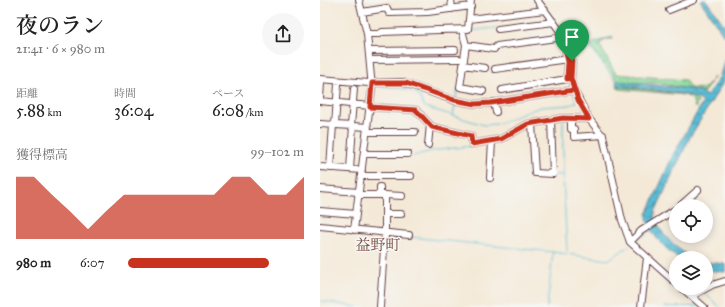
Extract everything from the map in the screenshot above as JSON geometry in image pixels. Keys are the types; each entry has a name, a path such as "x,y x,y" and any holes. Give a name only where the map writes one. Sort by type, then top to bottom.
{"street":[{"path":"354,230 371,107 372,85 367,34 359,0"},
{"path":"451,0 452,9"},
{"path":"537,0 564,37 572,61 569,79"},
{"path":"669,10 694,0"},
{"path":"362,12 387,8 389,13 428,12 470,5 468,29 382,32 379,34 367,34"},
{"path":"469,19 545,10"},
{"path":"498,30 554,22"},
{"path":"462,30 466,45 461,62 460,87 483,91"},
{"path":"466,45 496,47 564,37"},
{"path":"433,50 433,59"},
{"path":"369,51 455,50"},
{"path":"569,50 566,52 568,59 569,79 572,90 589,119 603,135 622,220 631,243 669,277"},
{"path":"370,60 433,59 461,62 485,68"},
{"path":"495,69 568,59"},
{"path":"502,90 569,79"},
{"path":"320,98 321,81 372,85 406,83 456,100 475,104 572,90"},
{"path":"330,168 338,84"},
{"path":"350,169 354,89"},
{"path":"320,101 371,107 416,110 432,127 471,136 472,144 492,142 501,139 532,124 571,118 589,119"},
{"path":"494,102 496,112"},
{"path":"571,118 571,129 574,129 574,137 603,135"},
{"path":"532,124 535,173 553,174 552,120"},
{"path":"320,124 352,126 368,131 415,132"},
{"path":"428,145 430,125"},
{"path":"490,178 492,142"},
{"path":"364,154 408,154"},
{"path":"320,167 350,169 362,175 411,176"},
{"path":"380,187 385,214 380,307"},
{"path":"320,189 360,194 402,196"},
{"path":"688,199 698,190"},
{"path":"320,211 356,214"},
{"path":"631,243 647,227 669,213"},
{"path":"385,214 401,214"},
{"path":"320,226 385,234 409,235"},
{"path":"641,307 647,258"},
{"path":"713,284 725,281"},
{"path":"692,295 704,307"}],"green space":[{"path":"608,38 613,39 607,39 599,44 616,74 685,80 690,88 704,88 708,86 715,76 704,92 658,83 619,82 589,45"},
{"path":"617,86 686,95 694,97 698,102 695,108 692,98 684,95 619,89"}],"water":[{"path":"700,0 706,0 725,26 725,37"},
{"path":"725,58 725,79 689,139 655,212 659,226 669,240 669,243 673,243 682,251 670,251 657,239 653,233 647,214 673,155 703,102 696,98 674,92 617,85 616,81 681,88 699,91 707,96 719,78"},
{"path":"713,263 725,264 725,272 713,271"}],"waterway":[{"path":"469,31 496,28"},
{"path":"596,42 612,37"},
{"path":"572,53 589,46 616,82"},
{"path":"378,86 400,88 410,91 419,96 425,107 484,125 497,124 540,107 570,105 577,102 573,94"},
{"path":"456,99 458,88"},
{"path":"453,116 455,104"},
{"path":"563,121 563,175 567,251"},
{"path":"413,156 431,151 471,146"},
{"path":"555,175 563,175"},
{"path":"635,241 652,230"},
{"path":"410,237 553,252 608,260 629,246"},
{"path":"547,307 553,252"},
{"path":"706,295 720,307"},
{"path":"320,301 357,307"},
{"path":"664,307 699,306"}],"district":[{"name":"益野町","path":"378,245"}],"route":[{"path":"572,61 569,50 566,52 568,62 567,79 571,78 578,100 589,119 563,118 528,124 501,139 472,144 471,136 432,127 416,110 370,107 372,83 389,84 402,82 454,100 475,104 491,103 553,92 574,90 571,78 572,61"}]}
